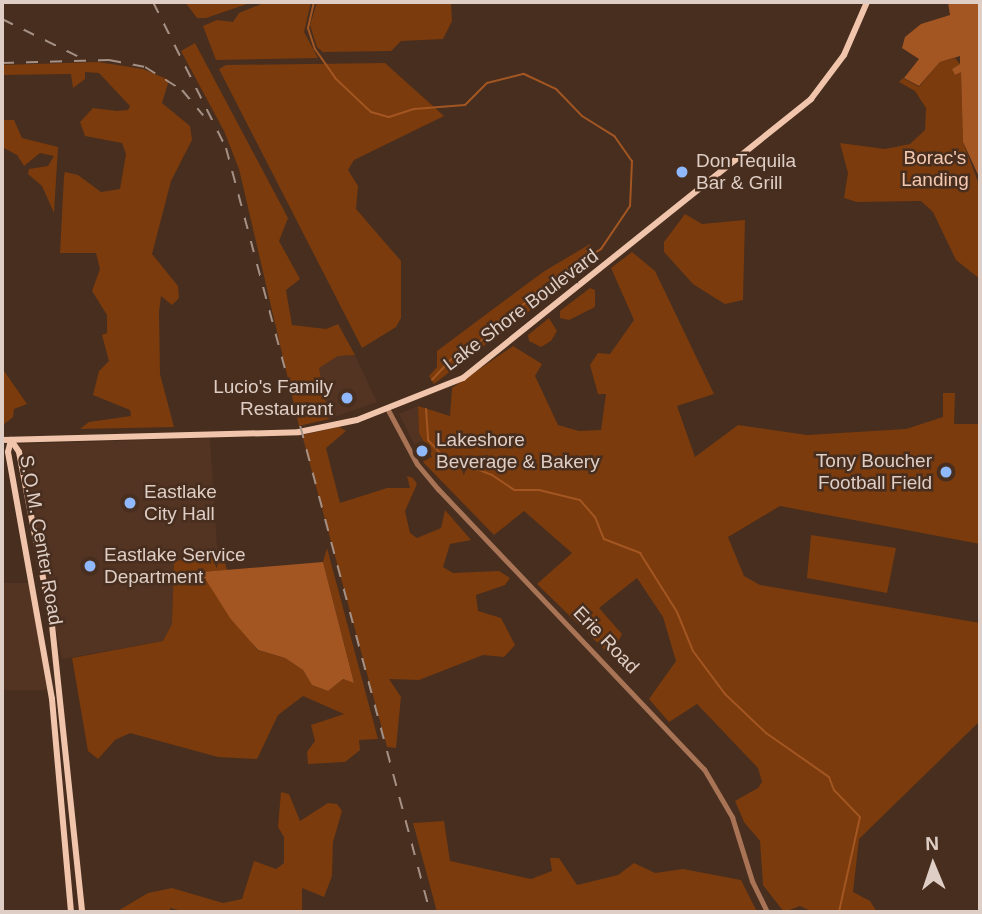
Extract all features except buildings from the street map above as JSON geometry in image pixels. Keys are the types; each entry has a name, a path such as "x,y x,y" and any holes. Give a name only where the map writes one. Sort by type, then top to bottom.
{"main road":[{"name":"Lake Shore Boulevard","path":"2,440 299,432 388,410 463,378 782,126 828,80 867,2"},
{"name":"S.O.M. Center Road","path":"11,440 8,453 52,699 71,912"},
{"name":"S.O.M. Center Road","path":"11,440 19,452 52,625 82,912"}],"street":[{"name":"Erie Road","path":"388,410 417,464 438,489 704,769 732,817 752,881 767,912"}],"shaded area":[{"path":"948,2 980,2 980,179 963,142 961,72 955,75 952,69 960,64 960,56 940,62 919,86 904,78 919,59 902,48 905,37 921,24 950,15"},
{"path":"355,355 377,402 329,419 319,368 338,356"},
{"path":"418,406 419,433 432,458 423,462 399,414"},
{"path":"210,438 218,559 174,561 172,625 163,641 62,659 18,444"},
{"path":"323,562 354,683 343,679 328,691 312,685 303,670 285,658 258,650 230,618 201,572"},
{"path":"2,583 30,583 47,690 2,690"}],"green space":[{"path":"185,2 253,2 206,18 197,18"},
{"path":"266,2 311,2 304,32 318,58 216,60 203,26 217,20 233,22 239,13"},
{"path":"317,2 451,2 452,21 443,39 401,41 391,51 323,52 317,47 310,25"},
{"path":"195,43 288,218 279,241 300,279 286,290 292,325 326,329 338,324 355,355 338,356 319,368 329,419 299,426 239,169 224,131 181,51"},
{"name":"Borac's Landing","path":"955,58 960,64 952,69 955,75 961,71 963,142 980,187 980,279 956,260 933,212 921,201 857,202 844,198 848,173 840,143 885,149 910,144 925,130 926,108 915,91 899,82 903,78 919,87 940,62"},
{"path":"98,62 143,69 169,80 162,103 190,126 192,140 171,181 152,254 178,286 179,298 172,305 161,296 159,312 160,374 174,427 80,429 89,422 131,416 130,410 93,395 99,371 109,361 102,335 107,333 107,315 92,291 100,269 96,253 60,253 64,176 65,172 78,175 101,192 120,189 126,154 122,143 85,136 80,122 93,108 117,111 128,110 130,106 99,73 85,72 85,79 73,88 71,74 2,75 2,65"},
{"path":"385,63 444,116 354,160 348,170 358,186 356,209 401,261 401,318 396,327 362,348 219,69 226,65"},
{"path":"2,120 14,120 22,138 58,147 54,213 42,186 28,174 29,169 48,166 54,156 40,153 24,166 17,155 2,147"},
{"path":"685,214 702,224 745,220 743,300 725,304 715,298 693,284 664,252 664,242"},
{"path":"590,244 600,257 434,384 429,376 437,367 437,351 543,272"},
{"path":"632,252 655,271 714,394 677,406 695,457 738,425 807,435 906,429 943,417 943,393 955,393 954,424 980,424 980,544 780,506 728,537 744,576 760,585 980,623 980,721 859,839 853,892 870,901 877,912 813,912 800,906 784,912 763,885 760,841 744,822 735,801 758,788 762,782 758,768 697,704 669,722 649,699 676,661 663,617 637,578 599,608 622,634 611,656 537,584 572,553 524,511 494,535 423,462 432,457 419,433 418,406 450,416 452,388 513,346 542,364 535,376 558,425 579,431 601,430 606,394 598,394 590,365 598,353 610,354 634,320 611,268"},
{"path":"590,288 595,290 595,307 569,320 560,318 560,311"},
{"path":"549,318 557,331 551,341 541,347 529,341 528,335"},
{"path":"2,368 27,404 14,409 13,417 3,425"},
{"path":"339,427 346,431 326,448 340,503 387,488 410,488 407,476 413,478 417,484 405,511 410,533 417,538 441,528 445,510 471,540 450,544 443,567 453,573 499,571 510,578 505,585 476,595 478,611 501,618 515,645 504,657 483,655 419,680 389,679 401,697 396,748 387,747 302,435"},
{"path":"811,535 896,548 887,593 807,578"},
{"path":"327,548 378,739 359,740 360,750 345,762 308,764 307,752 315,741 311,725 344,714 303,696 278,715 257,759 218,757 130,733 115,740 98,759 88,751 72,658 163,641 172,624 174,561 223,556 227,570 202,572 257,650 285,658 303,670 312,685 328,691 343,679 354,683 323,562"},
{"path":"281,792 289,794 300,821 328,803 337,804 342,811 333,842 332,876 324,897 302,888 302,912 187,912 170,908 170,912 116,912 148,893 172,888 223,903 242,899 254,861 276,869 284,863 284,837 278,827"},
{"path":"444,821 450,861 531,879 552,871 550,858 559,858 577,885 618,875 634,863 655,873 683,869 741,880 757,912 437,912 413,823"}],"waterway":[{"path":"314,2 308,28 315,49 335,78 371,112 389,117 414,109 465,105 487,83 524,74 556,89 582,116 615,137 632,161 630,206 601,249 552,280 518,309 513,320 495,328 495,334 458,352 432,380"},
{"path":"426,409 428,440 443,456 492,475 514,490 539,490 580,500 595,517 604,539 640,553 677,612 693,651 725,694 766,733 829,777 834,790 860,817 839,912"}],"railway":[{"path":"153,2 226,148 430,912"},
{"path":"2,19 77,56"},
{"path":"2,63 109,60 145,67 182,90 203,115"}],"place":[{"name":"Don Tequila Bar & Grill","path":"682,172"},
{"name":"Lucio's Family Restaurant","path":"347,398"},
{"name":"Lakeshore Beverage & Bakery","path":"422,451"},
{"name":"Tony Boucher Football Field","path":"946,472"},
{"name":"Eastlake City Hall","path":"130,503"},
{"name":"Eastlake Service Department","path":"90,566"}]}
